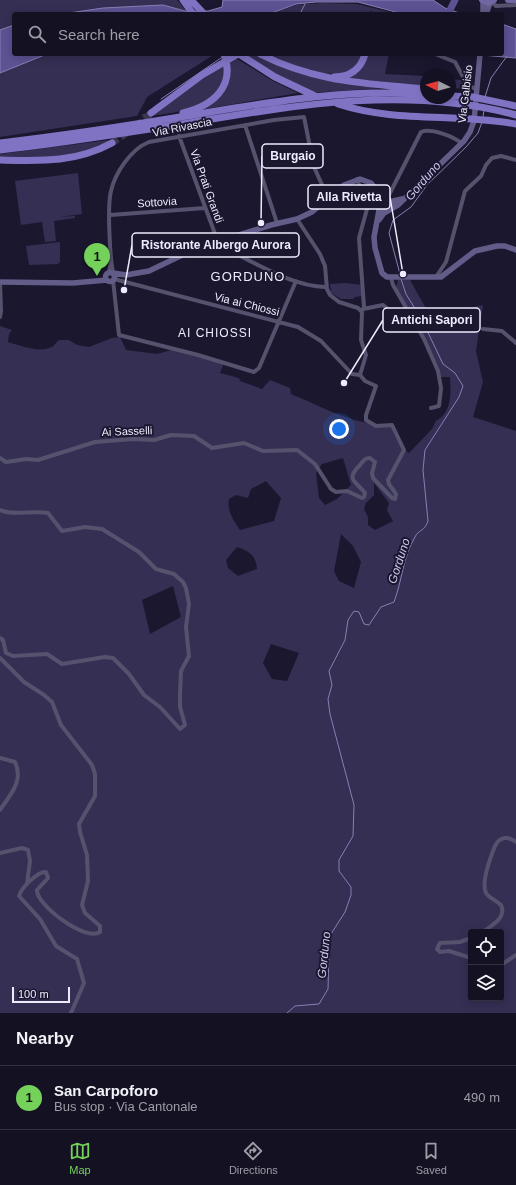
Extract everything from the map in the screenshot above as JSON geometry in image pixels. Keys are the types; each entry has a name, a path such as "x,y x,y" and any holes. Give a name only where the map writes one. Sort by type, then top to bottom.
{"highway":[{"path":"183,0 191,11"},
{"path":"191,0 202,12"},
{"path":"139,124 188,112 207,104 218,94 228,75 228,65 225,56"},
{"path":"151,113 202,75 238,56"},
{"path":"242,56 275,78 298,89 355,109 397,116 466,119 516,124"},
{"path":"265,56 311,75 345,81 420,88"},
{"path":"305,72 333,77 346,75 357,69 364,56"},
{"path":"0,143 139,124 308,98 376,93 420,94"},
{"path":"456,94 493,109 516,115"},
{"path":"456,97 465,98"},
{"path":"0,150 323,103 473,97 516,106"},
{"path":"0,160 44,162 62,160 90,153 112,143"}],"main road":[{"path":"508,0 516,0"},
{"path":"485,12 483,1 493,1"},
{"path":"485,12 493,1"},
{"name":"Via Galbisio","path":"392,278 387,277 382,273 375,248 374,238 380,216 402,200 461,143 473,124 480,56"},
{"path":"0,282 73,283 154,270 193,250 312,212 344,185 357,180 367,181 375,188 380,197 380,216"},
{"path":"375,188 381,207"},
{"path":"380,197 389,202 402,200"},
{"path":"381,207 402,200"},
{"path":"381,207 393,208"},
{"path":"392,278 436,277 446,274 469,255 483,248 502,245 516,250"}],"street":[{"path":"493,1 495,6 516,5"},
{"path":"440,56 454,61 469,87 477,89"},
{"name":"Via Rivascia","path":"279,322 259,368 253,372 198,355 119,335 110,277 110,196 112,186 129,158 146,143 245,125 304,117 314,167 328,198"},
{"path":"245,125 277,223"},
{"path":"388,197 421,132 431,131 461,143"},
{"name":"Via Prati Grandi","path":"179,136 219,242"},
{"path":"436,277 446,262 465,191 481,176 486,165 492,158 503,156 516,160"},
{"path":"357,180 366,201 367,209 359,238 363,311 360,338 366,355 360,375"},
{"name":"Sottovia","path":"110,215 205,208"},
{"path":"297,218 320,254 325,266 328,293 332,297 363,311 383,305 390,311 396,324 402,325 408,323 416,325"},
{"path":"219,242 225,248 296,281 319,287 327,287"},
{"path":"126,275 127,282"},
{"name":"Via ai Chiossi","path":"110,277 298,327 310,333 324,343 351,373 360,375 365,380 376,386 366,417"},
{"path":"392,278 393,285 416,325 440,377 439,406 431,408"},
{"path":"279,322 296,281"},
{"path":"0,282 2,311 0,317"},
{"path":"483,329 502,331 516,342"},
{"name":"Ai Sasselli","path":"0,458 6,462 26,459 36,460 95,442 133,439 154,440 176,435 194,436 212,448 244,443 263,451 294,449 300,451 315,464 331,489 336,492 346,491 362,498 364,498 365,493 354,482 352,476 354,471 365,459 370,458 375,462 372,473 373,478 392,498 395,499 396,494 388,480 403,453 403,446 392,425 374,426 368,422 366,417"},
{"path":"0,510 10,512 30,511 48,513 52,516 62,531 85,527 102,529 139,552 156,569 174,574 180,578 186,588 189,604 186,627 189,656 181,671 180,694 180,707 185,726 180,729 160,707 144,696 130,674 113,658 105,656 62,664 47,654 13,656 6,652 3,639 0,638"},
{"path":"0,658 24,682 52,702 60,725 94,769 95,796 80,822 79,829 88,861 88,884 83,902 83,908 87,915 100,926 100,932 93,934 74,927 63,921 41,901 37,896 37,890 48,878 46,872 41,872 27,884 19,894 20,898 40,919 56,946 63,952 77,958 84,983 71,1013"},
{"path":"0,758 15,762 18,779 0,810"},
{"path":"487,929 499,920 503,911 501,905 488,895 485,890 487,875 495,846 497,841 505,837 516,842"},
{"path":"0,853 22,848 28,850 30,861 27,884"},
{"path":"468,939 460,942 440,943 436,949 440,952 449,951 468,957"},
{"path":"504,963 516,954"}],"shaded area":[{"path":"0,0 177,0 187,12 12,12 12,56 212,56 147,97 137,116 0,137"},
{"path":"223,0 433,0 445,8 456,12 396,12 358,2 316,2 296,4 274,12 76,12 103,8 163,5 185,11 208,11 222,7"},
{"path":"321,3 357,4 390,12 276,12 296,5"},
{"path":"504,25 516,29 516,58 493,56 504,56"},
{"path":"12,26 12,56 42,56 0,73 0,30"},
{"path":"246,56 257,56 263,59 387,88 309,93"},
{"path":"271,56 362,56 352,69 338,74 317,72"},
{"path":"365,56 389,56 385,74 420,76 420,85 345,78"},
{"path":"237,59 273,81 298,93 199,110 214,101 230,63"},
{"path":"224,65 225,71 219,88 202,104 179,112 143,117 142,114 157,113 182,92"},
{"path":"456,80 461,80 467,89 456,88"},
{"path":"109,140 107,144 66,158 0,158 0,154"},
{"path":"78,173 82,214 59,217 75,216 75,218 54,221 56,241 45,242 42,222 21,225 15,181"},
{"path":"60,242 60,262 58,264 29,265 26,246"},
{"path":"398,280 410,280 432,319 447,313 483,305 476,351 483,382 473,417 516,431 516,1013 0,1013 0,326 12,330 9,334 8,342 36,349 47,349 59,340 69,340 77,345 89,347 112,338 120,337 126,350 157,354 175,349 224,363 220,373 239,378 240,381 262,389 270,380 290,388 291,394 339,415 364,422 390,424 404,450 409,453 432,429 436,421 445,413 448,408 450,396 450,377 440,377 424,339 396,287","holes":["343,458 351,485 337,499 325,505 319,498 316,473 322,464","266,481 281,498 274,521 240,530 230,511 229,499 236,495 248,498 251,489","374,483 389,503 387,510 393,521 375,530 368,525 368,517 364,509 366,503 374,495","341,534 353,546 361,562 354,588 339,581 334,571","237,547 251,554 255,560 257,569 238,576 228,568 226,560","173,586 181,617 150,634 142,600","271,644 299,653 287,681 272,679 263,663"]},
{"path":"346,283 362,285 362,296 355,297 353,299 341,299 331,293 330,284"}],"waterway":[{"path":"449,12 455,0"},
{"path":"301,12 305,4"},
{"name":"Gorduno","path":"485,97 491,78 507,56"},
{"path":"161,99 221,58"},
{"name":"Gorduno","path":"483,117 484,110"},
{"name":"Gorduno","path":"400,274 389,233 393,220 411,207 427,185 466,147 478,133 482,122"},
{"name":"Gorduno","path":"287,1013 295,1006 319,1004 328,989 331,934 345,912 351,895 351,887 339,871 339,860 353,836 354,805 330,714 328,699 332,685 329,671 345,640 348,620 354,611 359,612 364,624 369,625 381,607 394,602 411,545 416,535 425,527 428,521 423,470 425,450 459,397 463,386 455,373 443,364 422,320 406,294 401,279"}],"tunnel":[{"path":"137,126 151,113"},
{"path":"112,143 128,132"}],"place":[{"name":"Burgaio","path":"261,223"},
{"name":"Alla Rivetta","path":"403,274"},
{"name":"San Carpoforo","path":"97,276"},
{"name":"Ristorante Albergo Aurora","path":"124,290"},
{"name":"Antichi Sapori","path":"344,383"}],"district":[{"name":"GORDUNO","path":"248,276"},
{"name":"AI CHIOSSI","path":"215,333"}]}
